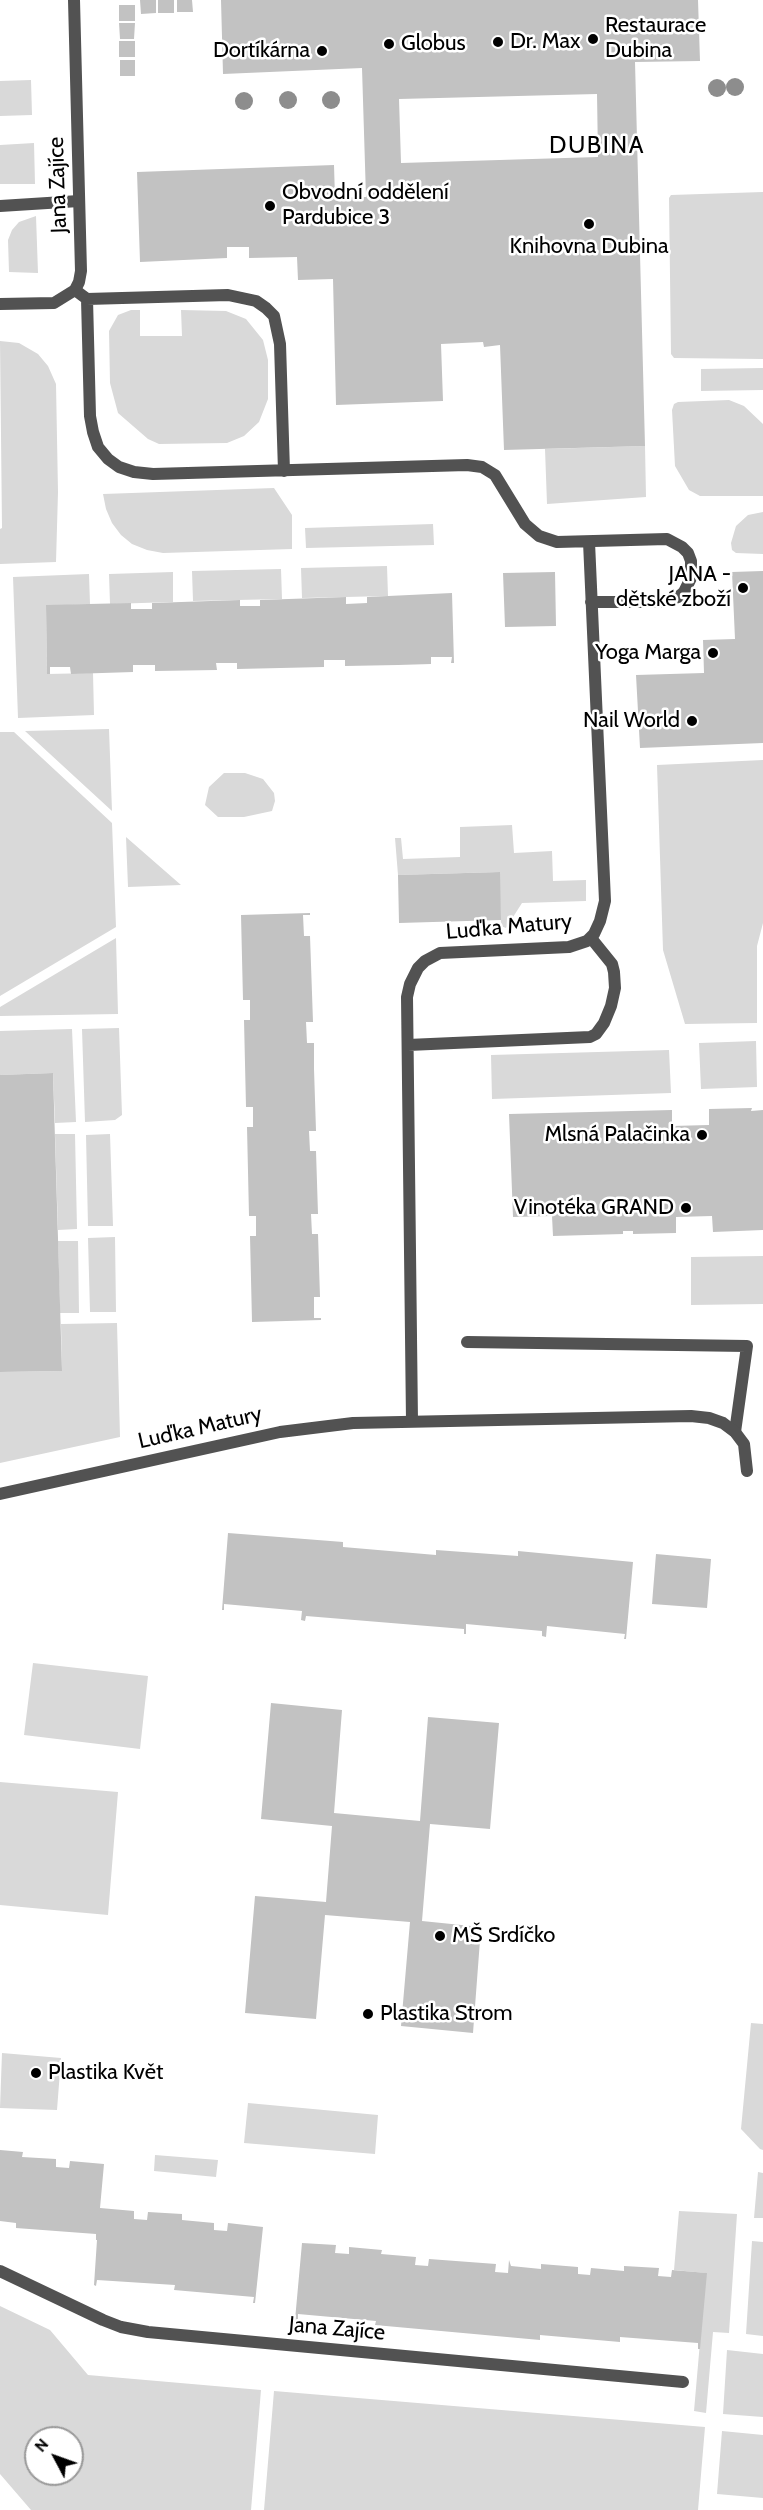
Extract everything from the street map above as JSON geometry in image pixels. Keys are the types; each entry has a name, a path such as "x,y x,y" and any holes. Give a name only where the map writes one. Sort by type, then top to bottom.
{"street":[{"name":"Jana Zajíce","path":"74,0 81,271 75,290"},
{"path":"0,206 79,201"},
{"path":"0,304 54,303 75,290 87,299 228,295 256,301 274,316 280,344 284,471"},
{"path":"87,299 90,416 98,447 118,467 153,474 467,465 482,467 495,475 525,524 539,536 557,542 666,538 682,547 691,561 692,578 684,592 671,600 591,602"},
{"name":"Luďka Matury","path":"412,1421 407,997 410,984 418,968 431,956 451,951 568,947 591,938 600,921 605,901 589,542"},
{"path":"408,1045 596,1034 612,1006 615,988 612,964 591,938"},
{"path":"467,1342 747,1346 735,1432 744,1444 747,1471"},
{"name":"Luďka Matury","path":"0,1494 280,1432 353,1423 691,1416 723,1423 735,1432"},
{"name":"Jana Zajíce","path":"0,2271 103,2320 121,2327 148,2332 683,2382"}],"shaded area":[{"path":"31,80 32,115 0,116 0,81"},
{"path":"34,143 35,184 0,184 0,145"},
{"path":"763,192 763,359 674,358 671,354 669,198 671,195"},
{"path":"36,216 38,273 9,272 8,240 12,230 19,222"},
{"path":"131,310 140,310 140,336 182,336 181,310 226,311 246,319 263,340 268,360 268,399 259,422 244,436 227,443 159,444 148,439 118,413 110,383 109,331 118,315"},
{"path":"0,341 19,343 38,354 48,366 56,384 58,492 56,562 0,564 0,529 2,528"},
{"path":"763,368 763,390 701,391 701,369"},
{"path":"729,400 744,406 763,424 763,496 700,496 689,490 675,466 672,410 674,404"},
{"path":"645,446 646,497 547,504 545,449"},
{"path":"274,488 292,515 292,549 163,553 147,550 132,544 121,535 112,523 103,494"},
{"path":"763,512 763,554 736,553 732,550 731,543 736,526 748,515"},
{"path":"433,524 434,545 306,548 305,528"},
{"path":"387,566 388,596 302,598 301,568"},
{"path":"281,569 282,599 193,601 192,571"},
{"path":"173,572 173,602 110,604 109,574"},
{"path":"89,574 90,604 46,606 47,674 93,673 94,715 18,718 13,577"},
{"path":"109,729 112,811 25,731"},
{"path":"0,732 14,732 112,823 116,927 0,996"},
{"path":"763,760 763,923 757,946 757,1023 685,1024 663,950 657,765"},
{"path":"224,773 245,773 263,779 274,793 275,801 272,811 244,817 218,817 205,805 209,787"},
{"path":"512,825 514,853 552,851 553,881 586,880 586,901 522,903 506,928 501,926 499,872 398,875 395,838 401,838 403,859 460,857 460,827"},
{"path":"126,837 181,885 128,887"},
{"path":"116,938 118,1014 0,1016 0,1007"},
{"path":"119,1028 122,1115 115,1120 85,1122 82,1029"},
{"path":"72,1029 76,1122 55,1123 53,1073 0,1075 0,1031"},
{"path":"756,1041 757,1087 701,1089 699,1043"},
{"path":"669,1050 671,1093 492,1099 491,1055"},
{"path":"55,1134 75,1134 77,1229 58,1230"},
{"path":"110,1134 113,1226 88,1226 86,1135"},
{"path":"115,1237 116,1312 90,1312 88,1238"},
{"path":"58,1241 78,1241 79,1313 60,1313"},
{"path":"763,1256 763,1304 691,1305 691,1257"},
{"path":"117,1323 120,1437 0,1463 0,1372 62,1371 61,1324"},
{"path":"33,1663 148,1676 140,1749 24,1735"},
{"path":"0,1782 118,1792 108,1915 0,1905"},
{"path":"751,2023 763,2024 763,2150 741,2129"},
{"path":"2,2053 61,2058 57,2110 0,2108"},
{"path":"248,2103 378,2115 375,2154 244,2143"},
{"path":"155,2155 218,2160 216,2177 154,2171"},
{"path":"758,2172 763,2173 763,2218 754,2218"},
{"path":"679,2211 737,2214 729,2333 713,2332 706,2413 694,2411 706,2273 674,2270"},
{"path":"752,2241 763,2242 763,2336 746,2334"},
{"path":"0,2306 50,2330 88,2375 261,2390 251,2510 31,2510 0,2474"},
{"path":"727,2350 763,2354 763,2417 723,2414"},
{"path":"274,2391 705,2427 698,2510 264,2510"},
{"path":"722,2431 763,2435 763,2498 717,2494"}],"building":[{"path":"140,0 156,0 156,13 141,14"},
{"path":"158,0 174,0 174,13 158,13"},
{"path":"177,0 192,0 193,12 177,12"},
{"path":"221,0 698,0 700,61 635,62 645,446 504,450 500,345 484,347 483,342 441,344 443,401 336,405 333,279 298,280 297,257 249,258 249,247 227,247 227,258 140,262 137,172 334,165 335,198 366,197 362,68 223,74","holes":["597,94 598,157 401,163 399,99"]},
{"path":"119,5 135,5 135,21 119,21"},
{"path":"119,23 135,23 134,39 120,39"},
{"path":"119,41 135,41 135,57 119,57"},
{"path":"120,60 135,60 135,76 120,76"},
{"path":"763,571 763,743 640,748 636,675 704,673 703,640 735,639 732,572"},
{"path":"555,572 556,626 505,627 503,573"},
{"path":"452,593 454,663 451,663 452,657 431,657 431,664 398,665 345,666 345,660 324,660 324,667 237,669 237,663 216,663 217,670 155,671 155,665 133,665 133,672 71,674 70,667 50,667 50,674 47,674 46,605 131,603 131,609 152,609 152,603 240,600 240,606 260,606 260,600 346,597 346,604 367,603 367,597"},
{"path":"500,872 501,920 399,923 398,875"},
{"path":"310,913 310,915 303,915 304,936 310,936 313,1022 306,1022 307,1043 314,1043 316,1131 309,1131 310,1151 316,1151 318,1214 311,1214 312,1234 318,1234 320,1297 314,1297 314,1318 321,1318 321,1320 252,1322 250,1236 256,1236 256,1216 249,1216 247,1127 253,1127 253,1107 246,1107 244,1020 250,1020 250,1000 243,1000 241,915"},
{"path":"53,1073 62,1371 0,1372 0,1075"},
{"path":"752,1108 751,1111 763,1110 763,1230 713,1232 712,1216 676,1217 676,1233 633,1234 633,1231 623,1231 623,1234 553,1236 552,1216 513,1217 509,1114 672,1110 672,1126 709,1125 709,1109"},
{"path":"228,1533 343,1542 343,1547 436,1555 436,1550 518,1556 518,1551 633,1562 626,1639 624,1639 625,1634 547,1626 546,1637 542,1636 542,1631 466,1624 466,1634 464,1634 464,1629 306,1616 305,1621 301,1620 302,1611 224,1604 224,1610 222,1610"},
{"path":"656,1554 711,1559 707,1608 652,1604"},
{"path":"271,1703 342,1710 334,1813 420,1821 428,1717 499,1723 490,1829 430,1824 422,1921 481,1927 473,2033 401,2026 410,1922 325,1915 316,2019 245,2013 255,1896 326,1902 332,1826 261,1819"},
{"path":"0,2150 23,2152 22,2157 56,2159 56,2167 69,2168 70,2161 104,2164 100,2208 134,2211 134,2219 147,2220 148,2212 182,2214 182,2220 214,2223 214,2230 227,2231 228,2223 263,2227 255,2303 253,2303 254,2297 174,2290 175,2285 97,2280 96,2286 94,2285 96,2234 16,2228 16,2223 0,2221"},
{"path":"302,2243 336,2245 335,2253 349,2254 349,2247 382,2250 381,2254 416,2257 415,2265 428,2266 429,2259 496,2264 495,2272 508,2273 509,2260 511,2266 541,2269 541,2264 578,2267 578,2274 590,2275 591,2268 624,2271 624,2266 659,2268 658,2276 671,2277 672,2270 707,2273 700,2349 698,2349 698,2343 620,2337 620,2342 540,2335 540,2340 375,2325 376,2321 298,2314 298,2320 295,2320"}],"place":[{"name":"Restaurace Dubina","path":"593,39"},
{"name":"Dr. Max","path":"498,42"},
{"name":"Globus","path":"389,44"},
{"name":"Dortíkárna","path":"322,51"},
{"name":"Obvodní oddělení Pardubice 3","path":"270,206"},
{"name":"Knihovna Dubina","path":"589,224"},
{"name":"JANA - dětské zboží","path":"743,588"},
{"name":"Yoga Marga","path":"713,653"},
{"name":"Nail World","path":"692,721"},
{"name":"Mlsná Palačinka","path":"702,1135"},
{"name":"Vinotéka GRAND","path":"686,1208"},
{"name":"MŠ Srdíčko","path":"440,1936"},
{"name":"Plastika Strom","path":"368,2014"},
{"name":"Plastika Květ","path":"36,2073"}],"district":[{"name":"DUBINA","path":"597,146"}]}
